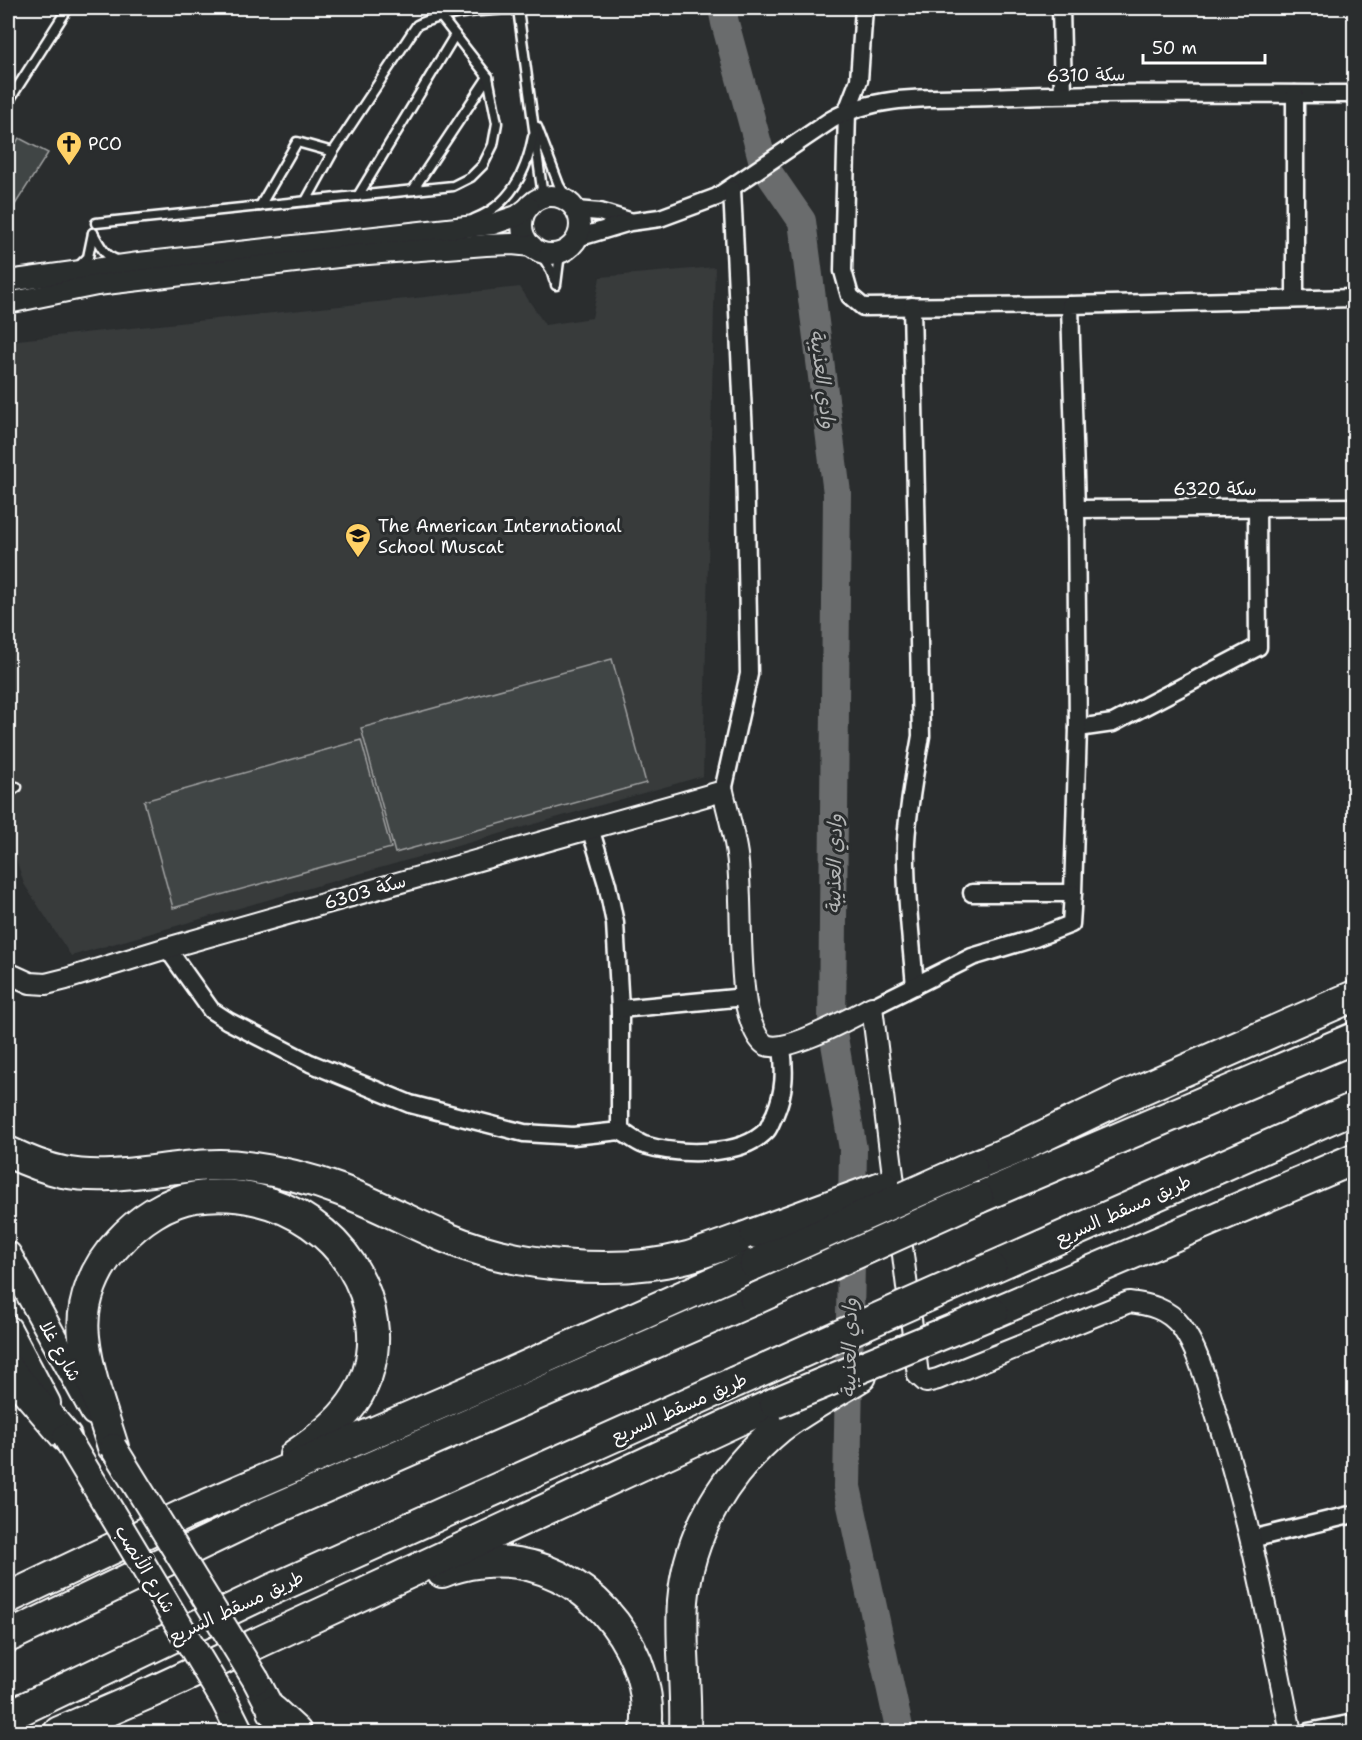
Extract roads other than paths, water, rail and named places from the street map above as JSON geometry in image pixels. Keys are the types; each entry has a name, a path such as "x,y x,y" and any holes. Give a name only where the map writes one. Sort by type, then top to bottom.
{"highway":[{"path":"8,1598 218,1499 504,1376 755,1264 970,1161 1124,1097 1354,996"},
{"path":"8,1637 259,1516 755,1299 978,1198 1354,1038"},
{"name":"طريق مسقط السريع","path":"8,1716 269,1591 1354,1108"},
{"path":"8,1152 42,1166 80,1174 246,1166 290,1174 340,1190 451,1240 543,1263 595,1266 650,1263 687,1257 970,1161"},
{"path":"73,1732 289,1627 778,1414 898,1352 1354,1159"},
{"path":"113,1447 92,1380 84,1335 87,1301 93,1279 104,1259 137,1225 154,1213 171,1204 195,1197 243,1197 290,1210 306,1218 323,1232 342,1250 356,1271 366,1293 374,1336 367,1379 352,1404 314,1442 287,1461 218,1499"},
{"path":"8,1369 66,1437"},
{"path":"685,1732 683,1600 691,1556 705,1518 728,1480 760,1445 778,1414"},
{"path":"289,1627 450,1569 498,1561 519,1563 569,1581 613,1620 639,1666 646,1706 646,1732"},
{"path":"8,1592 49,1579"},
{"path":"60,1732 154,1691"},
{"path":"278,1722 296,1732"}],"main road":[{"name":"شارع غلا","path":"8,1255 113,1447"},
{"name":"شارع غلا","path":"8,1329 66,1437"},
{"name":"شارع الأنصب","path":"66,1437 224,1700 240,1732"},
{"name":"شارع الأنصب","path":"113,1447 256,1680 278,1722"}],"street":[{"path":"864,8 859,80 847,111 843,271 850,296 863,307 1354,298"},
{"path":"1061,8 1062,94"},
{"name":"سكة 6310","path":"572,243 630,222 660,218 717,197 847,111 890,101 1062,94 1354,94"},
{"path":"1294,299 1295,94"},
{"path":"732,189 745,455 749,674 723,790 738,860 745,997 755,1033 768,1046 782,1047 810,1037 972,957 1035,938 1071,924 1078,728 1076,509 1070,304"},
{"path":"8,281 139,263 507,221 518,216 536,202 552,196 573,206 630,222"},
{"path":"535,249 523,232 522,223 536,202"},
{"path":"8,303 98,285 355,255 512,244 553,254 572,243 580,228 580,219 573,206"},
{"path":"912,306 921,736 906,842 915,986"},
{"name":"سكة 6320","path":"1076,509 1354,507"},
{"path":"1078,728 1113,723 1258,647 1257,508"},
{"name":"سكة 6303","path":"8,973 30,983 46,984 66,979 167,948 723,790"},
{"path":"590,828 607,884 615,923 620,1008 621,1131"},
{"path":"972,893 1072,893"},
{"path":"167,948 211,1010 228,1021 310,1063 410,1104 524,1133 573,1136 621,1131 643,1144 681,1151 717,1152 748,1144 768,1129 781,1100 785,1072 782,1047"},
{"path":"620,1008 745,997"},
{"path":"872,1007 918,1375 926,1382 938,1379 1129,1302 1149,1304 1166,1312 1179,1324 1189,1340 1206,1382 1231,1461 1251,1539 1291,1732"},
{"path":"1251,1539 1354,1514"},
{"path":"1308,1732 1354,1723"}],"lane":[{"path":"8,102 68,8"},
{"path":"306,201 333,152 417,25 441,17 518,8 534,119 536,202"},
{"path":"96,223 453,186 471,177 489,156 495,134 496,123 488,77 441,17"},
{"path":"358,196 455,35"},
{"path":"413,190 488,77"},
{"path":"534,119 559,185 573,206"},
{"path":"452,229 493,210 508,196 526,167 533,137 534,119"},
{"path":"260,206 297,141 333,152"},
{"path":"66,274 79,266 88,256 93,233 109,257 116,261 139,263"},
{"path":"535,249 551,270 556,285 559,261 572,243"},
{"path":"8,794 17,787"}],"waterway":[{"name":"وادي العذيبة","path":"722,8 764,166 802,221 837,493 832,1026 853,1149 847,1487 900,1732"}],"place":[{"name":"PCO","path":"69,167"},
{"name":"The American International School Muscat","path":"358,559"}]}
